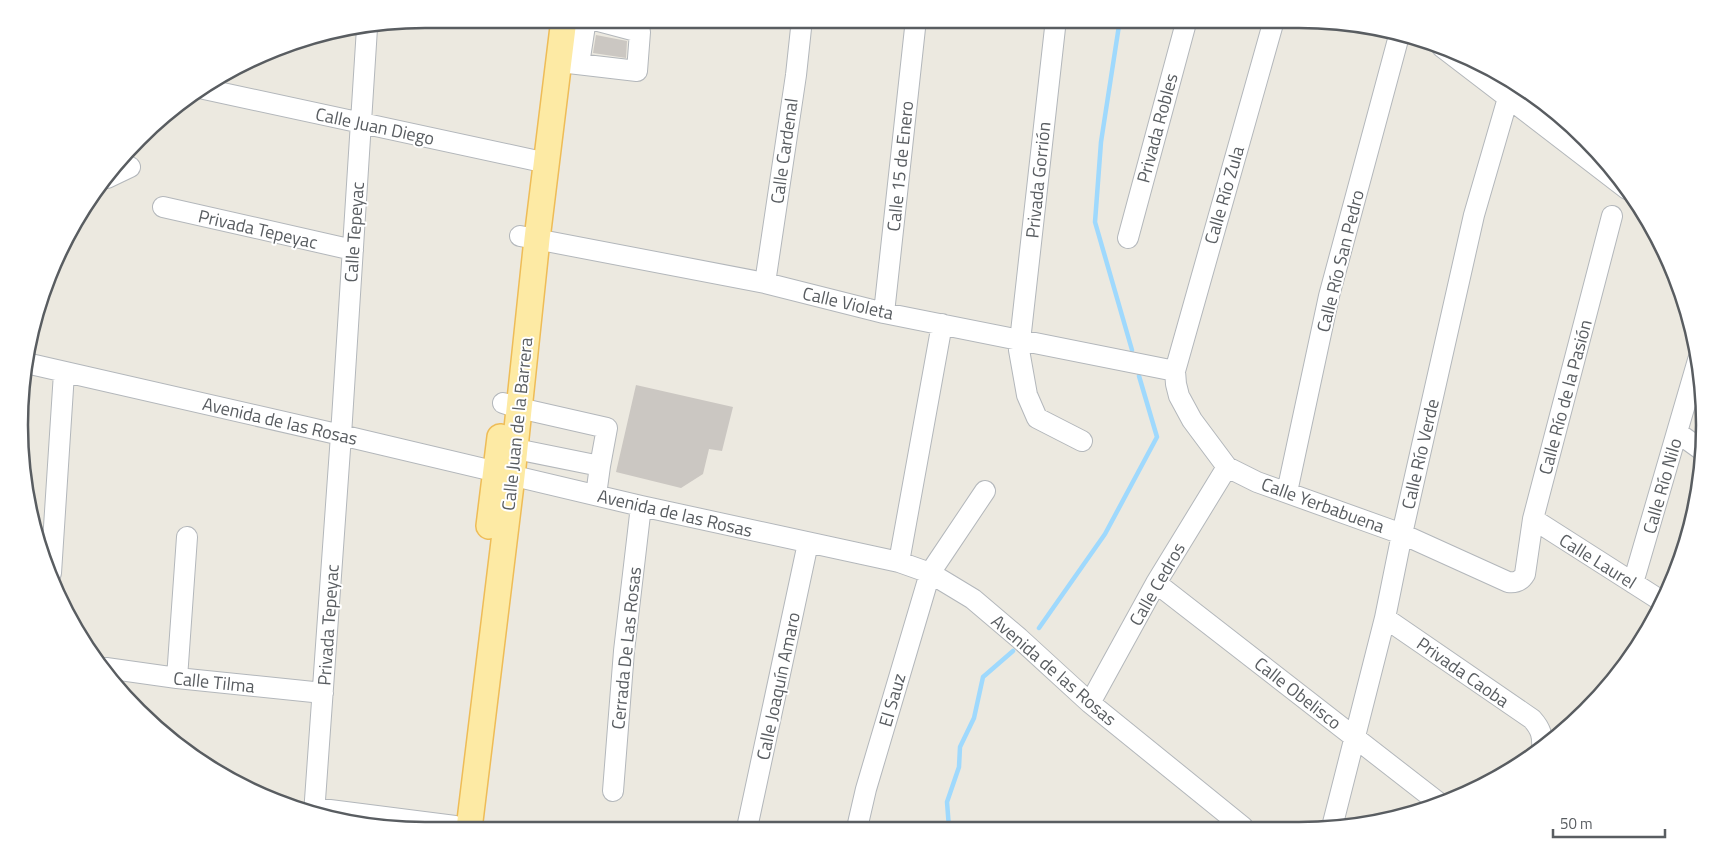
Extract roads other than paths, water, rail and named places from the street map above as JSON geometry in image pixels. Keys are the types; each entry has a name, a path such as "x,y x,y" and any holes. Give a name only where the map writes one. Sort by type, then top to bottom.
{"main road":[{"name":"Calle Juan de la Barrera","path":"460,822 504,474 529,237 539,161 560,41"}],"street":[{"path":"575,28 560,41 637,70 640,32 625,28"},
{"name":"Calle Cardenal","path":"765,283 801,28"},
{"name":"Calle 15 de Enero","path":"884,313 915,28"},
{"name":"Privada Gorrión","path":"1055,28 1019,350 1027,395 1037,418 1082,442"},
{"name":"Privada Robles","path":"1128,238 1185,28"},
{"name":"Calle Río Zula","path":"1175,371 1272,28"},
{"name":"Calle Tepeyac","path":"342,435 367,32"},
{"name":"Calle Río San Pedro","path":"1287,492 1329,296 1398,40"},
{"path":"1492,78 1511,90 1600,167"},
{"name":"Calle Juan Diego","path":"211,90 539,161"},
{"name":"Calle Río Verde","path":"1334,820 1385,618 1402,534 1474,215 1511,90"},
{"path":"118,173 130,167"},
{"name":"Privada Tepeyac","path":"163,207 353,250"},
{"name":"Calle Río de la Pasión","path":"1522,579 1525,574 1533,519 1612,216"},
{"name":"Calle Violeta","path":"529,237 765,283 884,313 1175,371"},
{"path":"899,562 942,324"},
{"name":"Avenida de las Rosas","path":"32,365 342,435 641,506 899,562 930,573 973,599 1019,638 1090,704 1237,822"},
{"name":"Calle Yerbabuena","path":"1175,371 1179,396 1192,420 1227,467 1258,482 1402,534 1508,582 1515,583 1522,579"},
{"path":"52,560 64,373"},
{"name":"Calle Río Nilo","path":"1634,583 1693,379"},
{"path":"511,405 607,428 596,495"},
{"path":"1678,433 1695,446"},
{"name":"Privada Tepeyac","path":"314,806 342,435"},
{"path":"507,447 600,466"},
{"name":"Calle Cedros","path":"1090,704 1156,583 1227,467"},
{"name":"El Sauz","path":"858,822 866,789 930,573 985,491"},
{"name":"Cerrada De Las Rosas","path":"613,791 624,651 641,506"},
{"name":"Calle Laurel","path":"1533,519 1656,597"},
{"path":"176,678 187,537"},
{"name":"Calle Joaquín Amaro","path":"748,822 808,543"},
{"name":"Calle Obelisco","path":"1156,583 1432,798"},
{"name":"Privada Caoba","path":"1385,618 1532,720 1539,727 1543,737"},
{"name":"Calle Tilma","path":"112,669 176,678 322,693"},
{"path":"371,818 399,821"}],"waterway":[{"path":"1119,28 1101,142 1095,222 1132,350"},
{"path":"1039,628 1105,534 1157,437 1139,376"},
{"path":"949,822 947,802 959,767 960,747 974,718 983,677 1013,651"}]}
